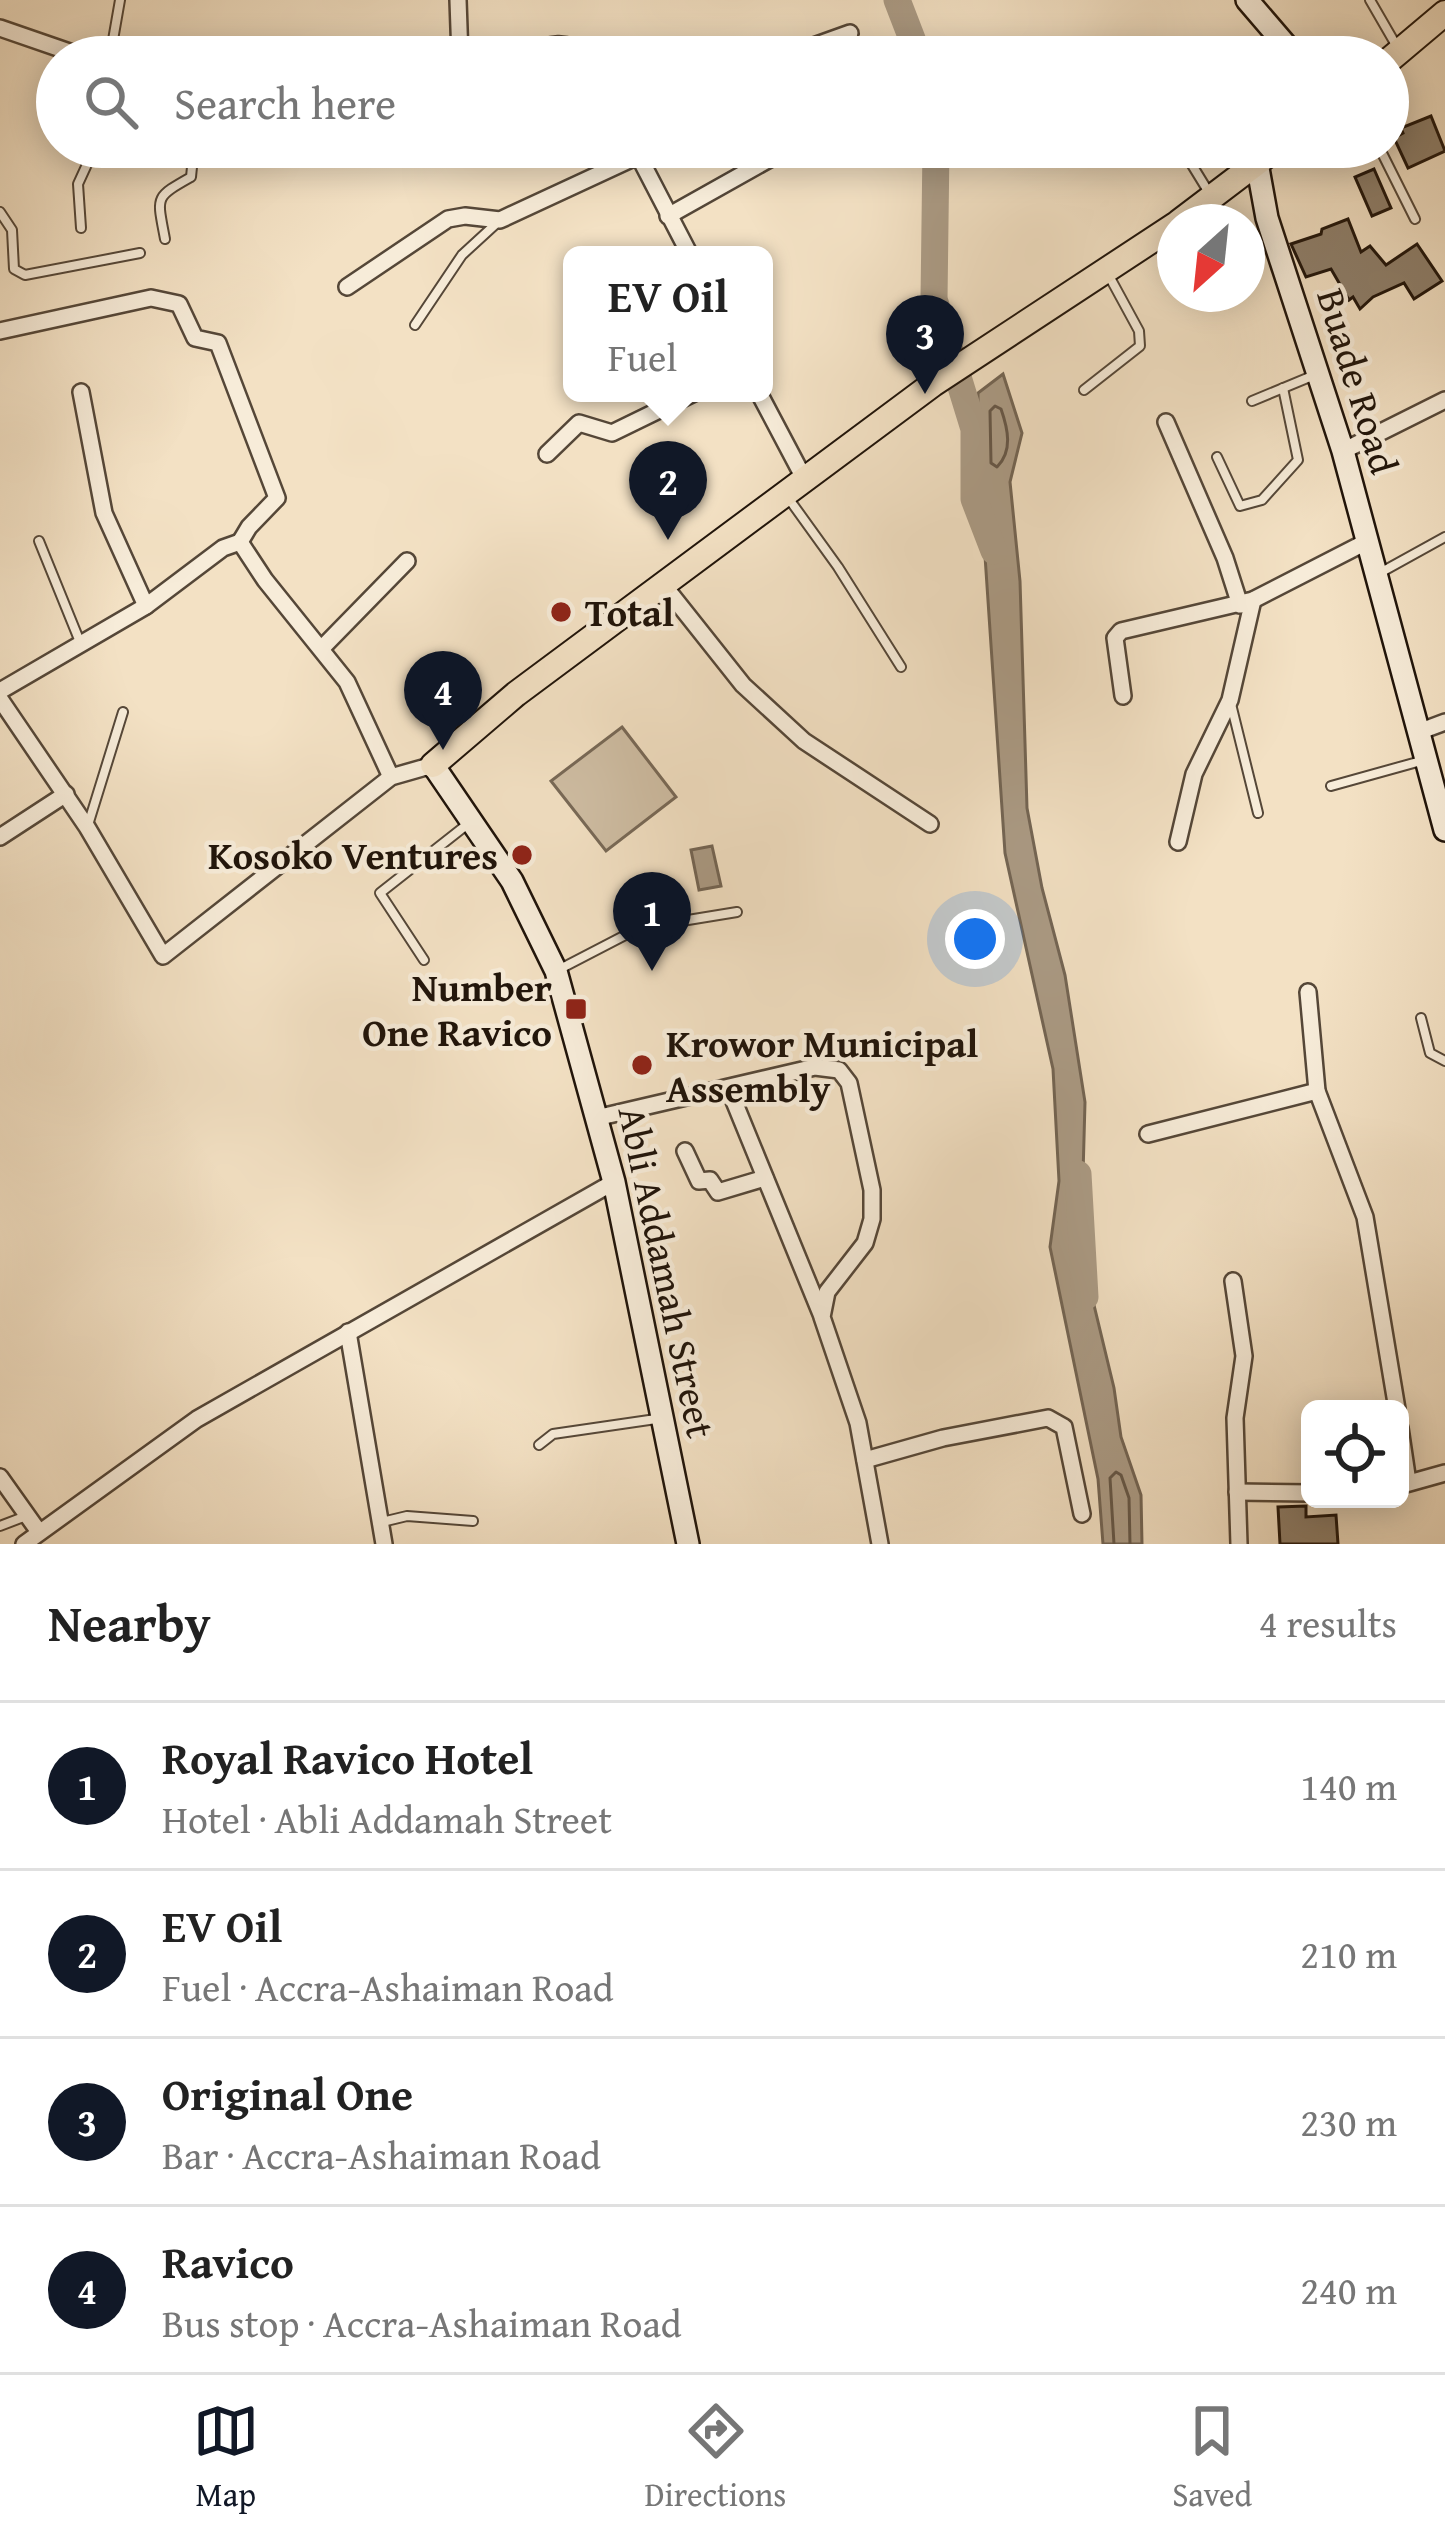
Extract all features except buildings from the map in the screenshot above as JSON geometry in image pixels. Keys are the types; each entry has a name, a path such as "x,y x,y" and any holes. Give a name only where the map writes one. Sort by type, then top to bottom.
{"main road":[{"path":"1409,44 1445,14"},
{"path":"1203,204 1251,168"},
{"path":"434,765 516,694 933,384 1157,238"}],"street":[{"path":"458,0 459,36"},
{"path":"1247,0 1278,36"},
{"path":"0,28 36,40"},
{"path":"842,36 850,33"},
{"path":"347,287 448,219 500,220 604,168"},
{"path":"644,168 685,246"},
{"path":"668,215 753,168"},
{"name":"Buade Road","path":"1268,168 1267,218 1343,451 1445,830"},
{"path":"0,331 152,298 179,304 195,338 218,343 277,498 254,520 241,542 223,548 146,606 80,642 0,695 87,827 163,956 391,777 434,765"},
{"path":"81,392 104,514 146,606"},
{"path":"1343,451 1445,400"},
{"path":"547,454 579,423 612,433 676,402"},
{"path":"762,402 795,488"},
{"path":"1166,422 1247,602 1230,700 1195,774 1178,842"},
{"path":"1123,696 1115,638 1121,631 1247,602 1368,541"},
{"path":"241,542 265,580 347,682 391,777"},
{"path":"322,648 406,561"},
{"path":"662,583 743,685 804,741 930,824"},
{"path":"1421,731 1445,722"},
{"name":"Abli Addamah Street","path":"434,765 512,881 556,971 614,1182 688,1544"},
{"path":"0,837 66,794"},
{"path":"1308,992 1317,1091 1365,1217 1396,1400"},
{"path":"596,1118 815,1067 839,1070 848,1083 872,1190 872,1219 865,1244 827,1292 822,1317"},
{"path":"729,1090 822,1317 858,1423 880,1544"},
{"path":"1148,1134 1317,1091"},
{"path":"685,1151 699,1181 710,1180 718,1192 765,1178"},
{"path":"24,1544 197,1419 614,1182"},
{"path":"1233,1281 1245,1372 1234,1418 1239,1544"},
{"path":"348,1332 384,1544"},
{"path":"865,1460 943,1438 1048,1418 1064,1427 1082,1514"},
{"path":"1409,1483 1445,1473"},
{"path":"0,1477 39,1532"},
{"path":"1237,1492 1301,1493"}],"lane":[{"path":"114,36 120,0"},
{"path":"1370,0 1385,36"},
{"path":"82,228 78,184 85,168"},
{"path":"165,239 159,210 163,193 191,176 192,168"},
{"path":"1194,168 1212,197"},
{"path":"1390,168 1415,219"},
{"path":"0,212 12,230 14,266 19,274 140,253"},
{"path":"415,325 462,255 500,220"},
{"path":"1084,390 1140,346 1139,331 1107,273"},
{"path":"1252,401 1319,373"},
{"path":"1217,457 1240,506 1264,498 1298,460 1282,388"},
{"path":"795,488 901,667"},
{"path":"1378,574 1445,537"},
{"path":"40,541 80,642"},
{"path":"1230,700 1258,813"},
{"path":"87,827 123,712"},
{"path":"1331,786 1429,759"},
{"path":"424,960 380,893 470,822"},
{"path":"639,928 666,892"},
{"path":"556,971 639,928 737,912"},
{"path":"1420,1018 1430,1053 1445,1061"},
{"path":"538,1445 553,1434 664,1418"},
{"path":"0,1526 27,1516"},
{"path":"380,1522 407,1516 473,1522"}],"shaded area":[{"path":"622,727 676,797 606,851 551,781"}],"water":[{"path":"1003,374 1022,433 1010,482 1020,581 1027,808 1065,975 1085,1102 1083,1175 1073,1242 1086,1272 1121,1437 1141,1495 1142,1544 1103,1544 1098,1479 1050,1247 1059,1181 1053,1069 1005,853 978,452 978,393"},
{"path":"712,846 721,886 699,890 691,850"}],"waterway":[{"path":"897,0 911,36"},
{"path":"936,168 934,299 974,429 974,499 994,551"},
{"path":"1078,1174 1085,1297"}],"place":[{"name":"Original One","path":"925,394"},
{"name":"EV Oil","path":"668,540"},
{"name":"Total","path":"561,612"},
{"name":"Ravico","path":"443,750"},
{"name":"Kosoko Ventures","path":"522,855"},
{"name":"Royal Ravico Hotel","path":"652,971"},
{"name":"Number One Ravico","path":"576,1009"},
{"name":"Krowor Municipal Assembly","path":"642,1065"}]}
